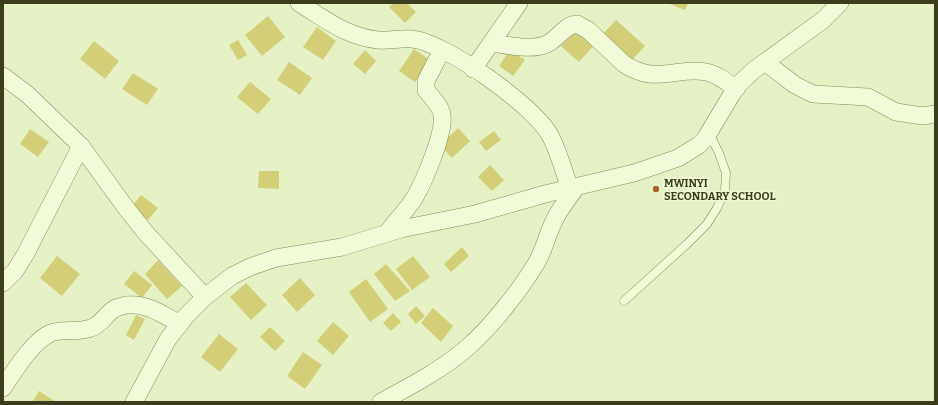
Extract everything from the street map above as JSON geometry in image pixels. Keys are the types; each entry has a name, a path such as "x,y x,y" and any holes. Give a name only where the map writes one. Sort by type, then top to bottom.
{"street":[{"path":"299,3 340,29 359,37 379,40 412,39 429,44 442,50 510,92 540,121 551,136 573,188"},
{"path":"473,69 519,3"},
{"path":"134,402 168,340 180,324 196,304 232,276 276,258 342,247 387,233 475,214 634,173 678,158 699,145 709,133 736,89 754,70 823,20 840,3"},
{"path":"492,43 516,47 536,47 546,45 554,40 568,26 577,24 588,30 624,64 631,68 650,74 694,71 707,72 717,76 736,89"},
{"path":"387,233 415,198 439,138 442,115 440,109 426,90 425,86 426,81 442,50"},
{"path":"765,62 795,85 813,94 868,98 896,112 923,116 935,114"},
{"path":"3,76 27,94 81,146 145,232 204,297"},
{"path":"3,283 15,271 25,255 81,146"},
{"path":"382,402 450,361 469,346 488,327 513,296 544,249 556,217 573,188"},
{"path":"3,388 23,359 42,338 51,333 92,328 100,323 114,309 121,306 133,304 151,308 180,324"}],"lane":[{"path":"624,301 707,224 717,208 725,191 726,173 719,153 709,133"}],"building":[{"path":"394,3 407,3 416,12 405,23 389,7"},
{"path":"667,3 688,3 685,10"},
{"path":"268,16 285,37 262,56 245,35"},
{"path":"616,20 645,46 631,61 603,34"},
{"path":"317,27 336,41 323,60 303,47"},
{"path":"578,28 595,44 579,62 561,46"},
{"path":"238,40 247,55 238,60 229,45"},
{"path":"94,41 119,61 105,79 80,59"},
{"path":"414,49 430,60 415,82 399,71"},
{"path":"365,50 376,61 365,74 353,64"},
{"path":"510,50 525,60 513,76 499,66"},
{"path":"289,62 312,78 300,95 277,80"},
{"path":"133,73 158,89 147,105 122,89"},
{"path":"250,82 271,99 258,114 237,97"},
{"path":"458,128 470,141 452,158 440,145"},
{"path":"30,129 49,142 38,157 20,144"},
{"path":"494,131 501,140 486,151 479,142"},
{"path":"490,165 504,180 492,191 478,177"},
{"path":"259,171 279,171 279,189 258,188"},
{"path":"141,195 158,208 148,220 131,207"},
{"path":"462,247 469,256 451,272 444,264"},
{"path":"57,256 80,274 62,296 40,278"},
{"path":"413,256 430,277 412,290 396,269"},
{"path":"158,260 182,286 167,299 145,274"},
{"path":"386,264 410,291 395,301 374,274"},
{"path":"134,271 152,285 142,298 124,284"},
{"path":"300,278 315,295 297,312 282,295"},
{"path":"366,279 388,309 370,322 349,292"},
{"path":"246,283 267,305 251,320 230,297"},
{"path":"416,306 425,316 416,324 408,314"},
{"path":"433,308 453,326 441,342 421,323"},
{"path":"393,313 401,322 391,331 383,323"},
{"path":"136,315 145,319 134,340 126,335"},
{"path":"333,322 349,336 333,355 317,341"},
{"path":"270,327 285,341 275,351 260,337"},
{"path":"219,334 238,349 220,372 201,357"},
{"path":"303,352 322,365 305,389 287,376"},
{"path":"39,391 56,402 32,402"}],"place":[{"name":"MWINYI SECONDARY SCHOOL","path":"656,189"}]}
